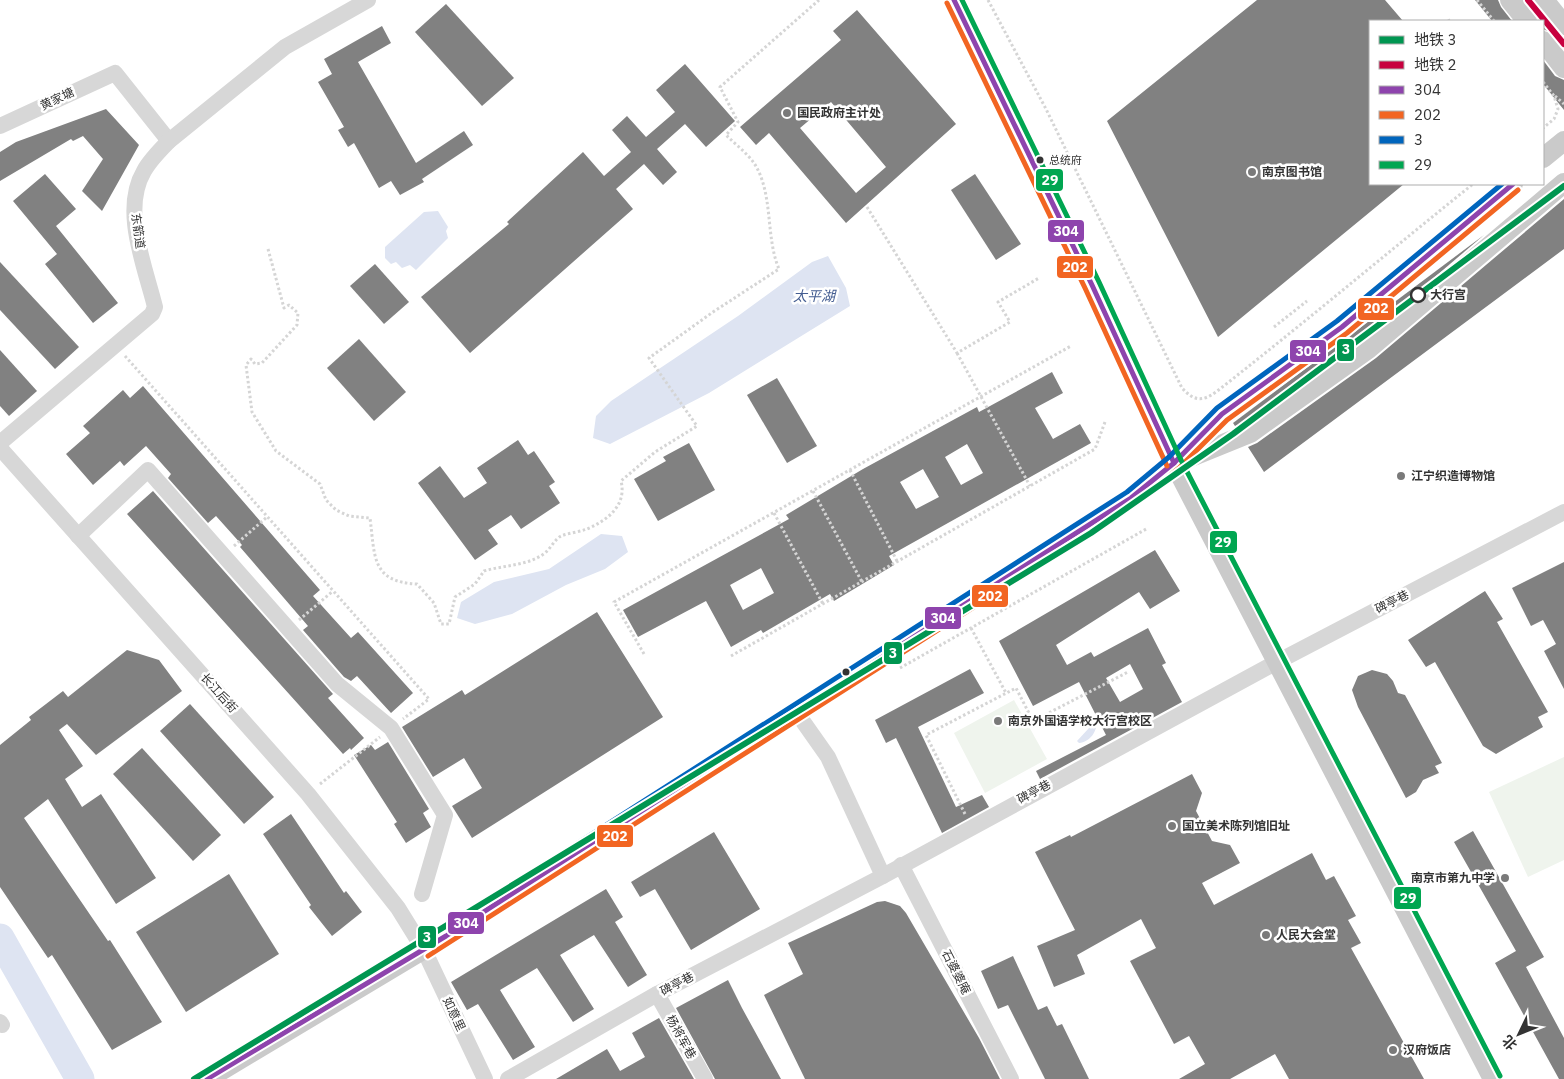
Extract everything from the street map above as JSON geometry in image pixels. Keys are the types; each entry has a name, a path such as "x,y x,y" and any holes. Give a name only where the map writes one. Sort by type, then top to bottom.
{"main road":[{"path":"954,0 1088,277 1174,463 1493,1079"},
{"path":"1510,0 1526,20"},
{"path":"1544,0 1564,25"},
{"path":"1544,42 1564,68"},
{"path":"1544,157 1564,141"},
{"path":"1174,463 1250,433 1368,349 1564,183"},
{"path":"207,1079 424,950 1131,498 1174,463 1222,414 1342,327 1511,185"}],"street":[{"name":"东箭道","path":"0,443 152,314 155,306 137,238 134,213 138,186 144,171 169,141 285,47 368,0"},
{"name":"黄家塘","path":"0,126 114,72 169,141"},
{"name":"长江后街","path":"0,448 308,794 398,908 424,950"},
{"path":"78,536 148,470 338,684 391,728 445,815 422,894"},
{"name":"碑亭巷","path":"508,1079 657,994 883,876 1277,662 1564,512"},
{"path":"797,713 828,757 883,876"},
{"name":"石婆婆庵","path":"901,865 1011,1079"},
{"name":"如意里","path":"424,950 485,1079"},
{"name":"杨将军巷","path":"657,994 705,1079"}],"path":[{"path":"268,250 284,308 289,304 298,313 297,325 262,363 254,364 251,359 246,365 252,412 276,451 320,484 326,500 336,510 349,516 370,518 375,561 384,575 401,583 417,584 434,603 441,624 449,624 455,597 475,584 484,571 506,565 525,564 545,553 560,537 588,528 608,516 620,504 624,493 621,481 655,452 697,426 649,358 706,317 779,269 773,255 762,184 754,163 726,135 738,122 720,87 819,0"},
{"path":"988,0 1046,109 1182,388 1190,396 1199,400 1206,399 1216,392 1311,318 1357,278 1473,185"},
{"path":"1476,0 1493,20"},
{"path":"1544,83 1558,105 1557,115 1544,127"},
{"path":"1552,94 1564,104"},
{"path":"867,207 957,353 1030,486"},
{"path":"957,353 1010,322 998,302 1039,278"},
{"path":"1274,328 1307,301"},
{"path":"116,346 428,699 308,794"},
{"path":"644,654 614,602 1071,346"},
{"path":"730,656 1094,449 1106,422"},
{"path":"850,470 897,561"},
{"path":"813,491 862,582"},
{"path":"774,513 823,604"},
{"path":"224,555 267,517"},
{"path":"894,672 1148,528"},
{"path":"289,629 333,591"},
{"path":"971,628 1006,693"},
{"path":"968,821 926,735 1016,688 1033,721 1128,672"}],"shaded area":[{"path":"1014,700 1047,759 985,793 954,733"},
{"path":"1564,757 1564,860 1528,877 1489,792"}],"water":[{"path":"438,211 448,227 446,231 448,238 416,270 410,265 402,268 396,262 391,264 385,258 385,247 424,212"},
{"name":"太平湖","path":"828,256 846,288 850,306 709,393 610,444 593,438 596,416 611,401 738,316 812,262"},
{"path":"601,534 622,536 628,552 605,569 566,585 512,614 475,624 457,618 461,602 494,582 549,569"},
{"path":"1092,718 1096,721 1096,729 1087,741 1079,743 1077,741 1089,728"}],"building":[{"name":"南京图书馆","path":"1257,0 1385,0 1402,20 1369,20 1369,185 1403,185 1218,337 1107,121"},
{"path":"1475,0 1498,0 1511,20 1491,20"},
{"path":"1525,0 1532,0 1535,7 1555,32 1564,37 1564,49 1552,33 1544,29 1544,20 1539,20"},
{"path":"446,4 514,78 482,106 415,32"},
{"name":"国民政府主计处","path":"857,10 956,124 846,223 769,133 756,145 740,127 841,40 833,31","holes":["831,102 886,167 856,193 800,128"]},
{"path":"382,26 391,43 358,62 416,163 464,131 473,145 422,179 424,182 400,195 391,181 379,188 354,143 348,147 338,130 344,127 318,82 332,74 324,59"},
{"path":"1544,61 1555,76 1564,80 1564,110 1544,85"},
{"path":"685,64 735,121 706,147 685,124 657,149 677,172 663,185 644,164 616,189 633,209 470,353 421,297 509,224 507,222 583,152 604,176 631,152 612,130 627,116 646,137 675,112 656,90"},
{"path":"106,109 139,145 102,211 82,191 103,159 83,136 73,141 71,139 0,181 0,152 16,142"},
{"path":"45,174 76,209 56,226 118,303 93,323 45,264 57,254 13,201"},
{"path":"975,174 1021,244 996,260 951,190"},
{"path":"1564,199 1564,249 1264,472 1248,447 1257,443 1376,358"},
{"path":"1484,235 1361,340 1244,423 1235,426 1233,423"},
{"path":"0,262 79,347 55,369 0,310"},
{"path":"375,264 409,302 384,324 350,286"},
{"path":"359,339 406,392 374,421 327,368"},
{"path":"0,350 37,391 9,416 0,406"},
{"path":"1052,372 1063,393 1035,408 1053,439 1080,424 1091,443 889,556 894,565 834,601 830,594 763,633 761,630 731,647 706,601 638,637 623,610 789,519 786,515 863,469 977,407 979,412","holes":["967,444 983,473 961,485 945,457","923,469 939,497 916,509 900,482","761,568 774,593 743,610 730,585"]},
{"path":"777,378 817,446 787,463 747,395"},
{"path":"143,386 320,590 313,596 351,638 358,632 413,693 391,713 357,676 351,681 344,677 303,630 308,626 240,547 242,545 216,516 208,523 168,478 171,474 146,446 124,466 120,461 93,485 66,454 90,433 83,426 123,390 130,398"},
{"path":"518,440 528,455 534,451 555,482 549,486 560,503 521,529 511,515 488,530 498,544 475,560 418,483 440,466 464,498 487,483 477,468"},
{"path":"689,443 715,490 658,521 634,479 666,461 663,457"},
{"path":"153,491 333,694 328,698 364,738 351,750 350,748 343,754 127,514"},
{"path":"1155,550 1180,591 1150,609 1139,592 1056,645 1067,665 1091,652 1094,657 1148,628 1166,663 1162,665 1182,702 1040,779 1036,771 1106,735 1079,682 1033,706 999,641","holes":["1130,664 1143,689 1120,702 1106,678"]},
{"path":"1564,562 1564,689 1544,651 1556,644 1543,620 1531,626 1512,588"},
{"path":"1485,591 1503,619 1497,622 1548,712 1538,717 1543,727 1496,754 1483,746 1435,662 1426,667 1408,640"},
{"path":"597,612 663,717 472,838 452,806 482,788 464,758 433,777 402,727 462,690 465,695"},
{"path":"127,650 159,660 182,691 96,755 67,724 59,730 83,766 65,779 82,807 101,794 156,878 116,904 48,799 24,818 108,941 110,940 162,1022 112,1050 52,955 48,958 0,887 0,745 31,720 29,717 63,691 68,697"},
{"path":"970,669 984,693 918,727 956,807 982,795 989,807 942,833 896,738 886,743 875,720"},
{"path":"1372,670 1387,674 1393,681 1398,693 1405,695 1442,763 1435,766 1439,773 1423,780 1416,792 1406,798 1358,707 1352,690 1358,676"},
{"path":"190,704 274,797 244,824 160,731"},
{"path":"388,742 429,809 423,813 431,827 406,843 394,824 397,822 354,755 371,745 375,750"},
{"path":"142,748 221,835 193,861 113,774"},
{"path":"1192,774 1202,793 1196,811 1212,841 1230,845 1240,863 1202,883 1214,905 1312,853 1326,880 1334,876 1356,916 1348,920 1361,943 1351,948 1424,1079 1289,1079 1275,1054 1230,1079 1179,1079 1205,1064 1189,1036 1174,1044 1130,961 1156,948 1141,919 1077,955 1085,974 1054,987 1037,946 1075,930 1035,852 1070,835 1071,837"},
{"path":"291,814 344,893 346,891 362,912 332,936 309,907 311,905 263,834"},
{"path":"1473,831 1544,957 1526,967 1564,1038 1564,1079 1559,1079 1495,963 1516,951 1454,842"},
{"path":"714,832 760,909 691,950 655,889 640,897 631,882"},
{"path":"229,874 279,954 186,1012 136,932"},
{"path":"606,889 623,917 615,922 647,975 628,987 594,935 560,955 594,1009 573,1022 537,968 500,990 535,1047 513,1060 478,1004 467,1010 451,982"},
{"path":"885,901 900,906 906,913 979,1038 1000,1079 805,1079 764,995 803,974 788,943 877,902"},
{"path":"1013,956 1038,1010 1047,1006 1057,1026 1062,1024 1089,1079 1045,1079 1008,1005 998,1009 981,971"},
{"path":"728,980 781,1079 715,1079 676,1008"},
{"path":"659,1018 694,1079 556,1079 607,1049 620,1071 645,1057 632,1033"}],"waterway":[{"path":"0,938 80,1079"}],"metro line":[{"name":"2","path":"1528,0 1564,44"},
{"name":"3","path":"194,1079 1091,533 1233,434 1564,186"}],"transit line":[{"name":"304","path":"954,0 1092,285 1174,463"},
{"name":"29","path":"962,0 1099,282 1181,460 1500,1076"},
{"name":"202","path":"947,3 1085,288 1167,466"},
{"name":"3","path":"420,944 1127,492 1169,457 1217,408 1337,321 1501,185"},
{"name":"304","path":"207,1079 446,936 1131,498 1174,463 1222,414 1342,327 1512,185"},
{"name":"202","path":"428,956 1135,504 1179,468 1227,420 1347,333 1518,190"}],"place":[{"name":"国民政府主计处","path":"787,113"},
{"name":"总统府","path":"1040,160"},
{"name":"南京图书馆","path":"1252,172"},
{"name":"大行宫","path":"1418,295"},
{"name":"江宁织造博物馆","path":"1401,476"},
{"name":"南京外国语学校大行宫校区","path":"998,721"},
{"name":"国立美术陈列馆旧址","path":"1172,826"},
{"name":"南京市第九中学","path":"1505,878"},
{"name":"人民大会堂","path":"1266,935"},
{"name":"汉府饭店","path":"1393,1050"}]}
